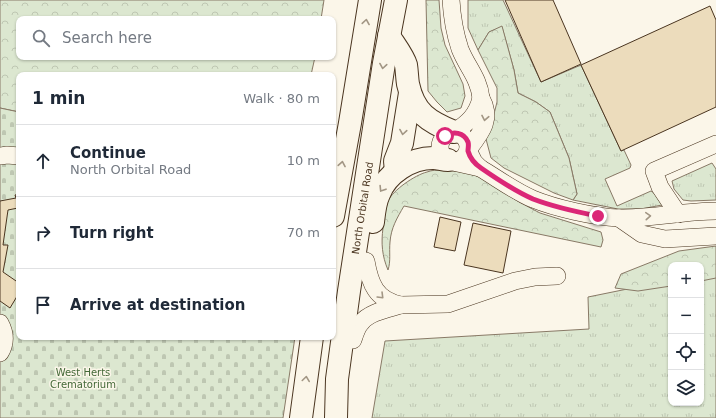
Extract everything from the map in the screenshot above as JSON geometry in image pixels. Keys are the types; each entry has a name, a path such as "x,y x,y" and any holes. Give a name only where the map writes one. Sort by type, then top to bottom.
{"highway":[{"path":"336,200 370,0"},
{"name":"North Orbital Road","path":"336,418 337,379 347,305 389,36 396,0"},
{"path":"389,36 406,65 410,94 402,143 396,161 396,171"},
{"path":"410,94 422,115 438,126 454,132"},
{"path":"340,418 378,194 396,171 410,163 433,158 451,161"},
{"path":"301,418 312,340"}],"lane":[{"path":"451,0 454,28 460,50 476,78 481,98 479,107 467,124 445,136 440,144 441,154 451,161 480,168"},
{"path":"451,161 463,159 480,135 487,114 486,106 481,98"},
{"path":"454,132 464,136 467,140 468,150 474,162 480,168 532,199 580,212 619,218 678,214 697,211 716,211"},
{"path":"678,214 660,187 654,171 716,144"},
{"path":"0,156 16,156"},
{"path":"619,218 642,234 658,238 665,239 716,236"},
{"path":"366,261 368,277 379,294 386,300 401,306"},
{"path":"353,340 360,323 365,318 384,310 401,306 448,304 515,281 535,277 557,276"},
{"path":"0,323 3,328 5,341 0,353"}],"green space":[{"path":"0,0 324,0 321,16 16,16 16,60 314,60 312,72 16,72 16,111 0,108"},
{"path":"426,0 439,0 441,28 445,45 463,84 465,96 461,108 447,112 428,91"},
{"path":"468,0 503,0 541,82 581,65 621,151 624,150 631,165 630,168 605,179 617,206 651,191 662,205 641,209 618,209 573,200 577,194 569,158 550,112 536,102 518,93 514,70 502,27 489,32 478,50 468,28"},
{"path":"502,26 514,70 518,93 536,102 550,112 569,158 577,194 573,200 554,193 504,168 491,158 486,139 497,102 497,88 478,50 489,32"},
{"name":"West Herts Crematorium","path":"0,108 16,111 16,340 295,340 283,418 0,418"},
{"path":"712,163 716,169 716,200 683,200 674,189 672,181"},
{"path":"442,170 474,173 519,202 540,213 601,232 603,240 601,247 404,206 392,232 388,270 383,255 382,239 388,201 399,188 411,180 429,171"},
{"path":"716,246 716,278 704,280 704,262 668,262 668,286 638,291 615,288 621,274 679,251"},
{"path":"716,262 716,418 372,418 385,341 589,329 588,297 647,285 668,272 668,406 704,406 704,264"}],"building":[{"path":"505,0 553,0 581,64 541,82"},
{"path":"710,6 716,20 716,107 621,151 581,65"},
{"path":"16,198 16,208 8,210 3,245 8,245 3,272 16,281 16,298 10,308 0,301 0,201"},
{"path":"440,217 461,222 455,251 434,247"},
{"path":"473,223 511,231 503,273 464,265"}],"route":[{"path":"445,136 454,132 464,136 467,140 468,150 474,162 480,168 532,199 598,216"}]}
